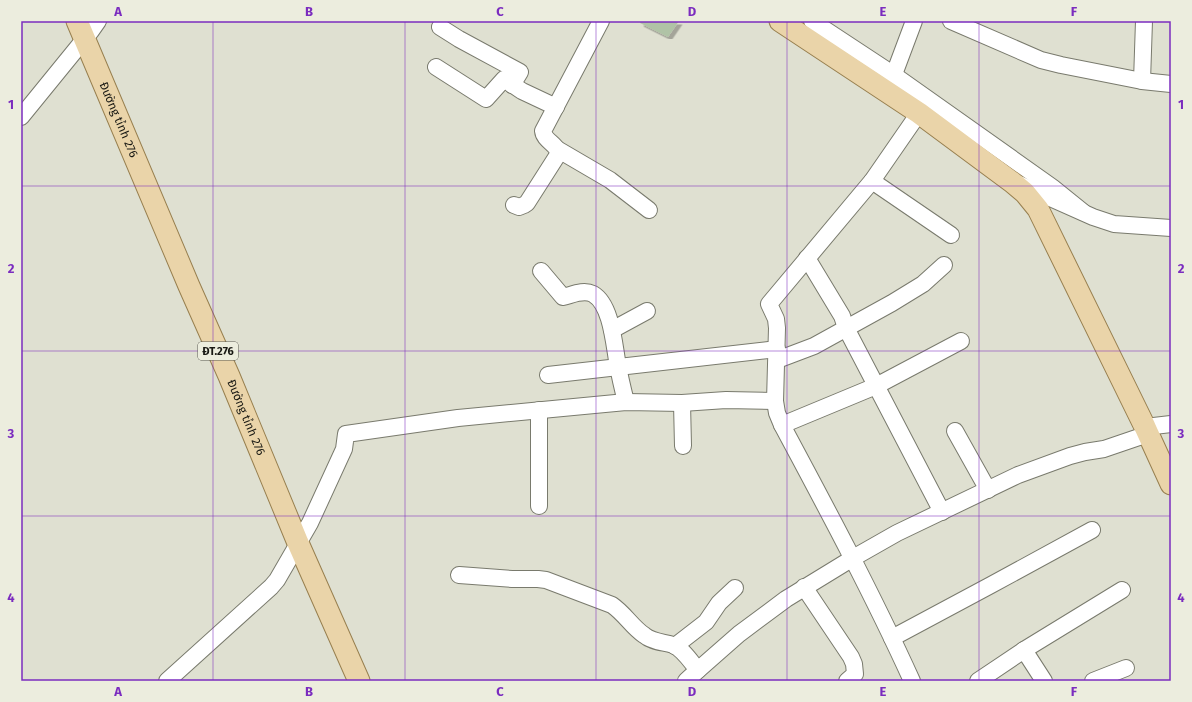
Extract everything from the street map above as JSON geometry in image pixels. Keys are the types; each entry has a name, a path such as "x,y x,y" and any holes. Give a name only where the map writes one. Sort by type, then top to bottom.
{"main road":[{"path":"780,21 891,84 919,113 1025,193 1038,209 1171,484"},
{"name":"Đường tỉnh 276","path":"80,30 188,286 229,376 298,543 358,681"}],"street":[{"path":"21,117 80,30 98,21"},
{"path":"601,21 543,131 544,137 557,148 610,180 649,210"},
{"path":"812,21 891,84 1052,187 1083,212"},
{"path":"891,84 914,21"},
{"path":"952,21 1041,60 1142,81 1171,84"},
{"path":"1142,81 1144,21"},
{"path":"440,27 520,72 512,84"},
{"path":"436,67 486,99 504,79 522,91 556,107"},
{"path":"912,681 853,558 777,413 775,402 778,328 776,319 769,304 872,181 919,113"},
{"path":"514,205 519,207 527,203 557,156 557,148"},
{"path":"872,181 951,235"},
{"path":"1012,182 1114,224 1171,228"},
{"path":"807,258 842,316 846,328 942,512"},
{"path":"548,375 618,367 777,354 814,346 923,284 944,265"},
{"path":"541,271 563,298 581,292 592,294 600,299 606,310 612,330 626,402"},
{"path":"612,330 647,311"},
{"path":"782,425 876,386 961,341"},
{"path":"167,681 277,580 310,523 344,450 346,434 458,418 626,402 682,403 726,400 775,402"},
{"path":"682,403 683,446"},
{"path":"539,410 539,506"},
{"path":"686,681 766,613 804,587 897,534 1018,475 1070,456 1104,449 1146,431 1171,424"},
{"path":"955,431 988,490"},
{"path":"892,638 1092,530"},
{"path":"459,575 546,580 612,605 620,611 643,635 675,646 681,650 698,670"},
{"path":"804,587 851,657 854,664 855,674 847,681"},
{"path":"675,646 706,622 719,603 735,588"},
{"path":"978,681 1024,650 1122,590"},
{"path":"1024,650 1044,681"},
{"path":"1093,681 1126,668"}],"building":[{"path":"641,21 679,21 668,37 640,23"}]}
